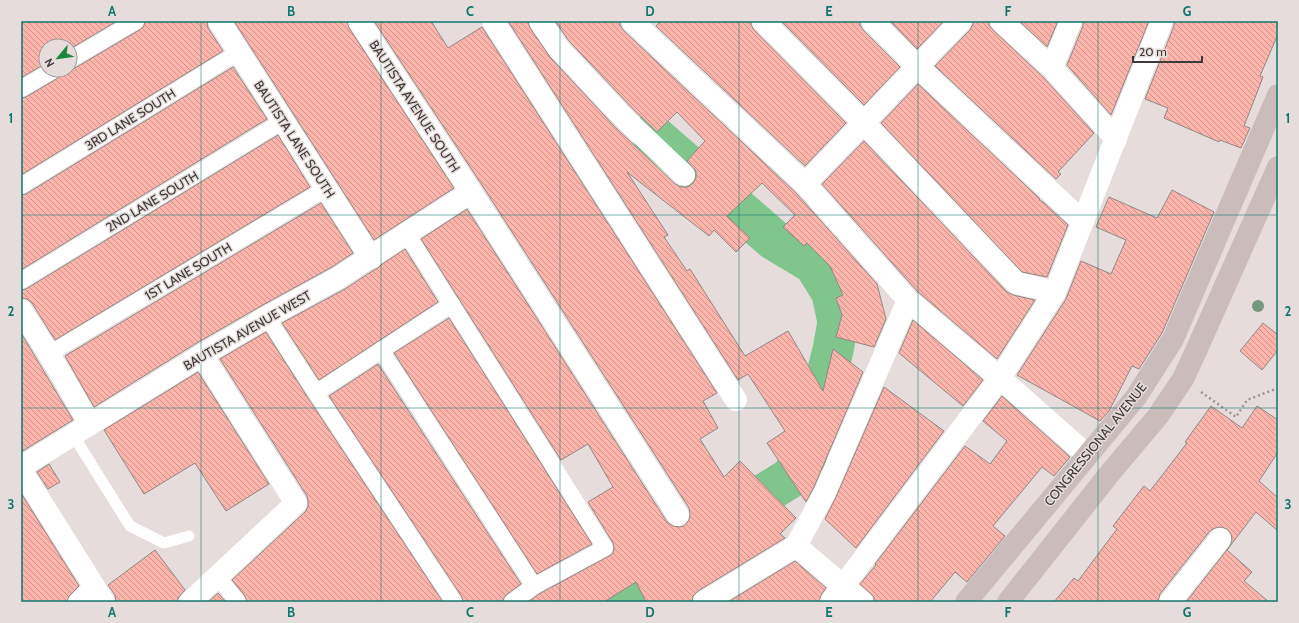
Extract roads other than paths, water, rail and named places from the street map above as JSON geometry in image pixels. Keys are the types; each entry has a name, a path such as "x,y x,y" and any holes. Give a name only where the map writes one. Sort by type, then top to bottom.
{"main road":[{"name":"CONGRESSIONAL AVENUE","path":"966,602 1136,397 1173,339 1278,94"},
{"path":"1008,602 1110,473 1158,416 1183,379 1278,167"}],"street":[{"path":"78,55 136,21"},
{"name":"BAUTISTA LANE SOUTH","path":"219,21 371,258"},
{"name":"BAUTISTA AVENUE SOUTH","path":"359,21 471,192 678,515"},
{"path":"493,21 736,400"},
{"path":"540,21 558,49 618,113 684,175"},
{"path":"632,21 804,184 908,300 1000,378 1087,455"},
{"path":"872,21 917,66 1083,222"},
{"path":"804,184 961,21"},
{"path":"1001,21 1052,68 1116,139"},
{"path":"1052,68 1071,21"},
{"path":"837,594 1000,378 1056,292 1162,21"},
{"path":"773,24 863,122 1016,283 1056,292"},
{"name":"3RD LANE SOUTH","path":"21,186 238,52"},
{"path":"21,89 40,78"},
{"name":"2ND LANE SOUTH","path":"21,281 283,121"},
{"name":"1ST LANE SOUTH","path":"49,354 327,188"},
{"name":"BAUTISTA AVENUE WEST","path":"21,469 202,355 371,258 471,192"},
{"path":"407,234 605,548 534,586 512,602"},
{"path":"719,598 796,546 825,492 908,300"},
{"path":"316,393 452,304"},
{"path":"21,310 49,354 81,430"},
{"path":"267,317 454,602"},
{"path":"381,350 534,586"},
{"path":"190,602 296,503 202,355"},
{"path":"21,469 98,594 76,602"},
{"path":"1170,602 1220,539"},
{"path":"796,546 837,594 862,602"},
{"path":"218,577 238,602"}],"lane":[{"path":"81,430 130,526 164,544 189,536"}],"waterway":[{"path":"620,602 675,577 743,507 790,478 806,457 833,350 838,322 832,293 814,264 774,240 652,134"}]}
